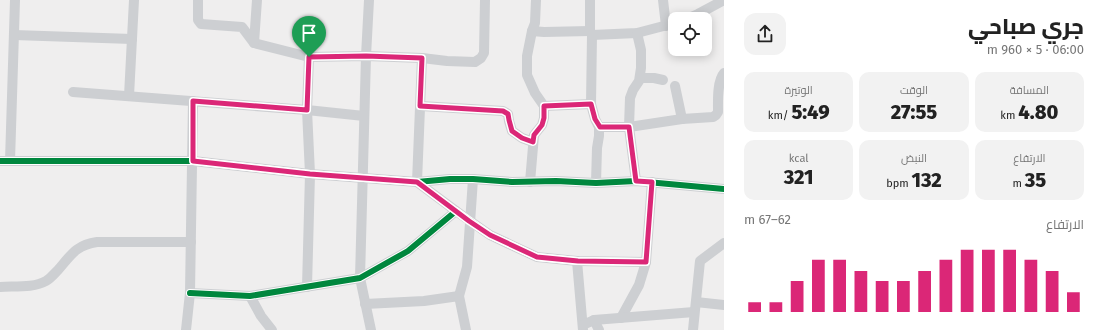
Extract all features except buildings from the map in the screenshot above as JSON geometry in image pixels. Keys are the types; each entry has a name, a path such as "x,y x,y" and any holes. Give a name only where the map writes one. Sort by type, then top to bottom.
{"street":[{"path":"16,0 5,161 193,161 310,174 417,182 450,179 512,182 556,181 596,183 636,181 724,189"},
{"path":"129,96 134,0"},
{"path":"198,0 198,20 202,24 242,27 254,43 309,57 366,56 475,62 481,58 484,52 486,0"},
{"path":"254,43 257,0"},
{"path":"369,0 364,116 360,278 371,330"},
{"path":"530,182 534,135 542,125 544,118 544,106 535,93 527,75 527,56 535,23 536,0"},
{"path":"590,0 591,104 595,119 600,127 596,183"},
{"path":"663,0 668,17"},
{"path":"702,12 723,0 724,4"},
{"path":"532,31 637,33 668,25"},
{"path":"636,181 629,127 630,98 639,81 641,68 641,50 637,33"},
{"path":"14,35 132,38"},
{"path":"307,287 310,174 307,110 309,57"},
{"path":"417,182 422,58"},
{"path":"600,127 629,127 716,115 718,112 719,83 724,73"},
{"path":"640,78 654,78 663,80"},
{"path":"674,86 682,119"},
{"path":"73,92 307,110 364,116"},
{"path":"186,330 190,293 193,101"},
{"path":"544,106 591,104"},
{"path":"420,106 503,111 508,114 512,131 522,138 533,142"},
{"path":"466,330 459,296 467,267 473,179"},
{"path":"417,182 490,235 537,257 578,261 646,262"},
{"path":"621,318 639,286 646,262 652,182"},
{"path":"190,293 250,296 360,278 408,251 456,211"},
{"path":"0,287 36,285 47,280 52,277 75,251 87,244 97,242 191,242"},
{"path":"693,330 700,261 724,242"},
{"path":"578,261 583,328"},
{"path":"250,296 261,316 272,330"},
{"path":"365,304 424,301 459,296"},
{"path":"583,328 594,320 621,318 695,307 724,305"},
{"path":"594,320 599,330"}],"cycle path":[{"path":"0,161 193,161 310,174 417,182 450,179 512,182 556,181 596,183 636,181 724,189"},
{"path":"190,293 250,296 360,278 408,251 456,211 490,235 537,257 577,261 646,262"}],"route":[{"path":"366,56 422,58 420,106 503,111 508,114 512,131 522,138 533,142 534,135 542,125 544,118 544,106 591,104 595,119 600,127 629,127 636,181 652,182 646,262 578,261 537,257 490,235 417,182 310,174 193,161 193,101 307,110 309,57 366,56"}]}
